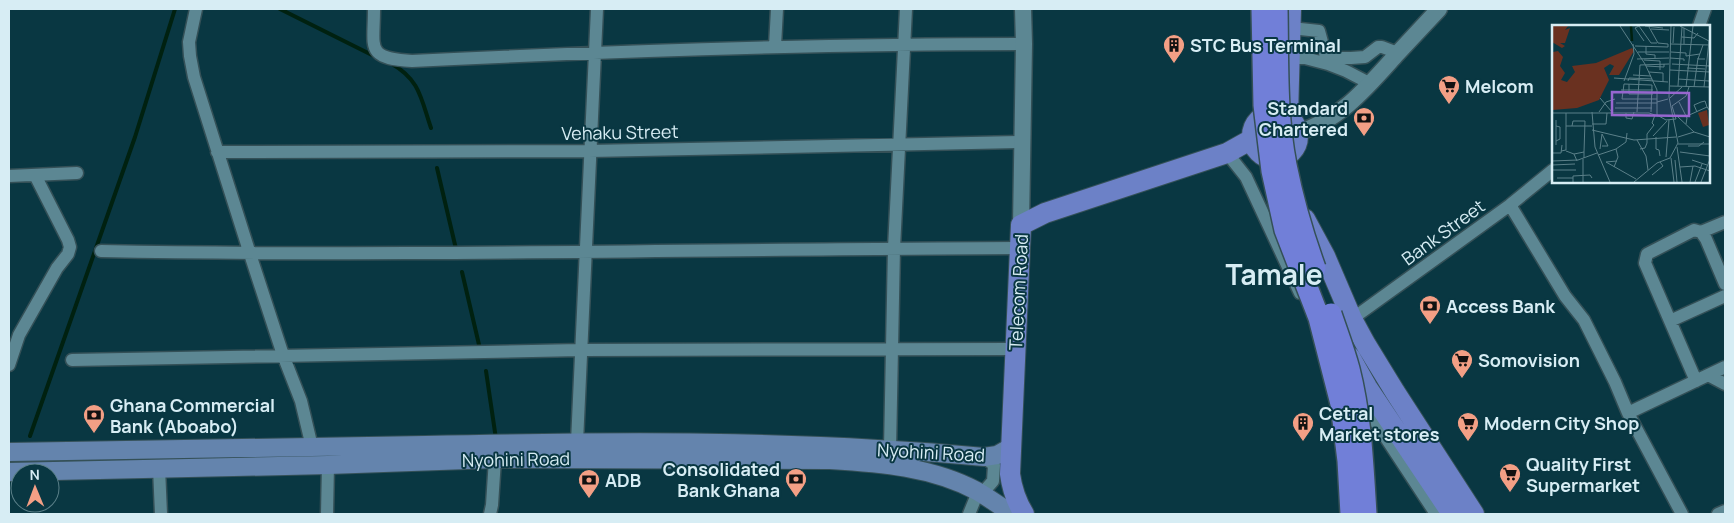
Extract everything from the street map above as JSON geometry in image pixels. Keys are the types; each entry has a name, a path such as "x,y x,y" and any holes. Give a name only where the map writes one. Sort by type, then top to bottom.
{"highway":[{"path":"1262,9 1264,105 1272,172 1285,230 1319,318 1341,404 1348,461 1351,514"},
{"path":"1277,9 1279,103 1286,164 1303,233 1349,369 1357,411 1366,514"}],"main road":[{"path":"1253,9 1258,108 1257,138 1286,240 1300,269 1367,387 1452,514"},
{"path":"1257,138 1276,158 1290,153 1295,147 1291,19"},
{"path":"1257,138 1269,113 1277,113 1293,124"},
{"name":"Telecom Road","path":"1024,514 1017,503 1012,489 1010,474 1021,225 1045,213 1227,153 1257,138"},
{"path":"1290,153 1296,191 1303,213 1325,256 1352,319 1395,392 1474,514"},
{"name":"Nyohini Road","path":"9,452 577,442 744,442 890,449 984,456 997,455 1011,447"},
{"name":"Nyohini Road","path":"9,472 328,465 495,459 586,458 848,461 881,463 926,472 945,478 978,492 1013,514"}],"street":[{"path":"196,9 189,42 190,56 200,100 283,355 304,411 312,447"},
{"path":"374,9 374,47 377,53 384,58 412,61 775,46 1024,44"},
{"path":"577,442 597,9"},
{"path":"775,46 777,9"},
{"path":"890,449 894,248 906,9"},
{"path":"1021,225 1023,9"},
{"path":"1293,124 1311,129 1337,113 1371,84 1439,9"},
{"path":"1699,25 1705,9"},
{"path":"1291,19 1319,31 1327,61 1371,84"},
{"path":"1291,58 1327,61 1365,56 1382,47 1398,53"},
{"name":"Vehaku Street","path":"217,152 590,151 1023,142"},
{"path":"1227,153 1246,177 1304,303 1346,377 1436,514"},
{"name":"Bank Street","path":"1352,319 1510,205 1552,171"},
{"path":"9,176 77,173"},
{"path":"9,365 14,334 68,254 70,247 35,175"},
{"path":"1510,205 1565,296 1584,320 1615,382 1628,413 1682,514"},
{"path":"1701,232 1725,222"},
{"path":"1696,381 1645,263 1645,258 1647,254 1694,230 1701,232 1706,238 1725,284"},
{"path":"101,251 250,254 1020,248"},
{"path":"1670,321 1725,296"},
{"path":"72,360 580,350 1015,349"},
{"path":"1628,413 1725,367"},
{"path":"1708,375 1725,384"},
{"path":"969,514 978,492 990,486 995,475 994,465 984,456"},
{"path":"490,514 495,459"},
{"path":"328,465 328,514"},
{"path":"159,468 160,514"},
{"path":"1718,514 1725,511"}],"waterway":[{"path":"30,436 135,137 175,9"},
{"path":"280,9 376,57"},
{"path":"392,64 401,70 414,84 422,99 431,128"},
{"path":"437,168 456,249"},
{"path":"462,272 480,349"},
{"path":"486,371 496,439"}],"place":[{"name":"STC Bus Terminal","path":"1174,64"},
{"name":"Melcom","path":"1449,105"},
{"name":"Standard Chartered","path":"1364,137"},
{"name":"Access Bank","path":"1430,325"},
{"name":"Somovision","path":"1462,379"},
{"name":"Ghana Commercial Bank (Aboabo)","path":"94,434"},
{"name":"Cetral Market stores","path":"1303,442"},
{"name":"Modern City Shop","path":"1468,442"},
{"name":"Quality First Supermarket","path":"1510,493"},
{"name":"Consolidated Bank Ghana","path":"796,498"},
{"name":"ADB","path":"589,499"}],"district":[{"name":"Tamale","path":"1274,274"}]}
